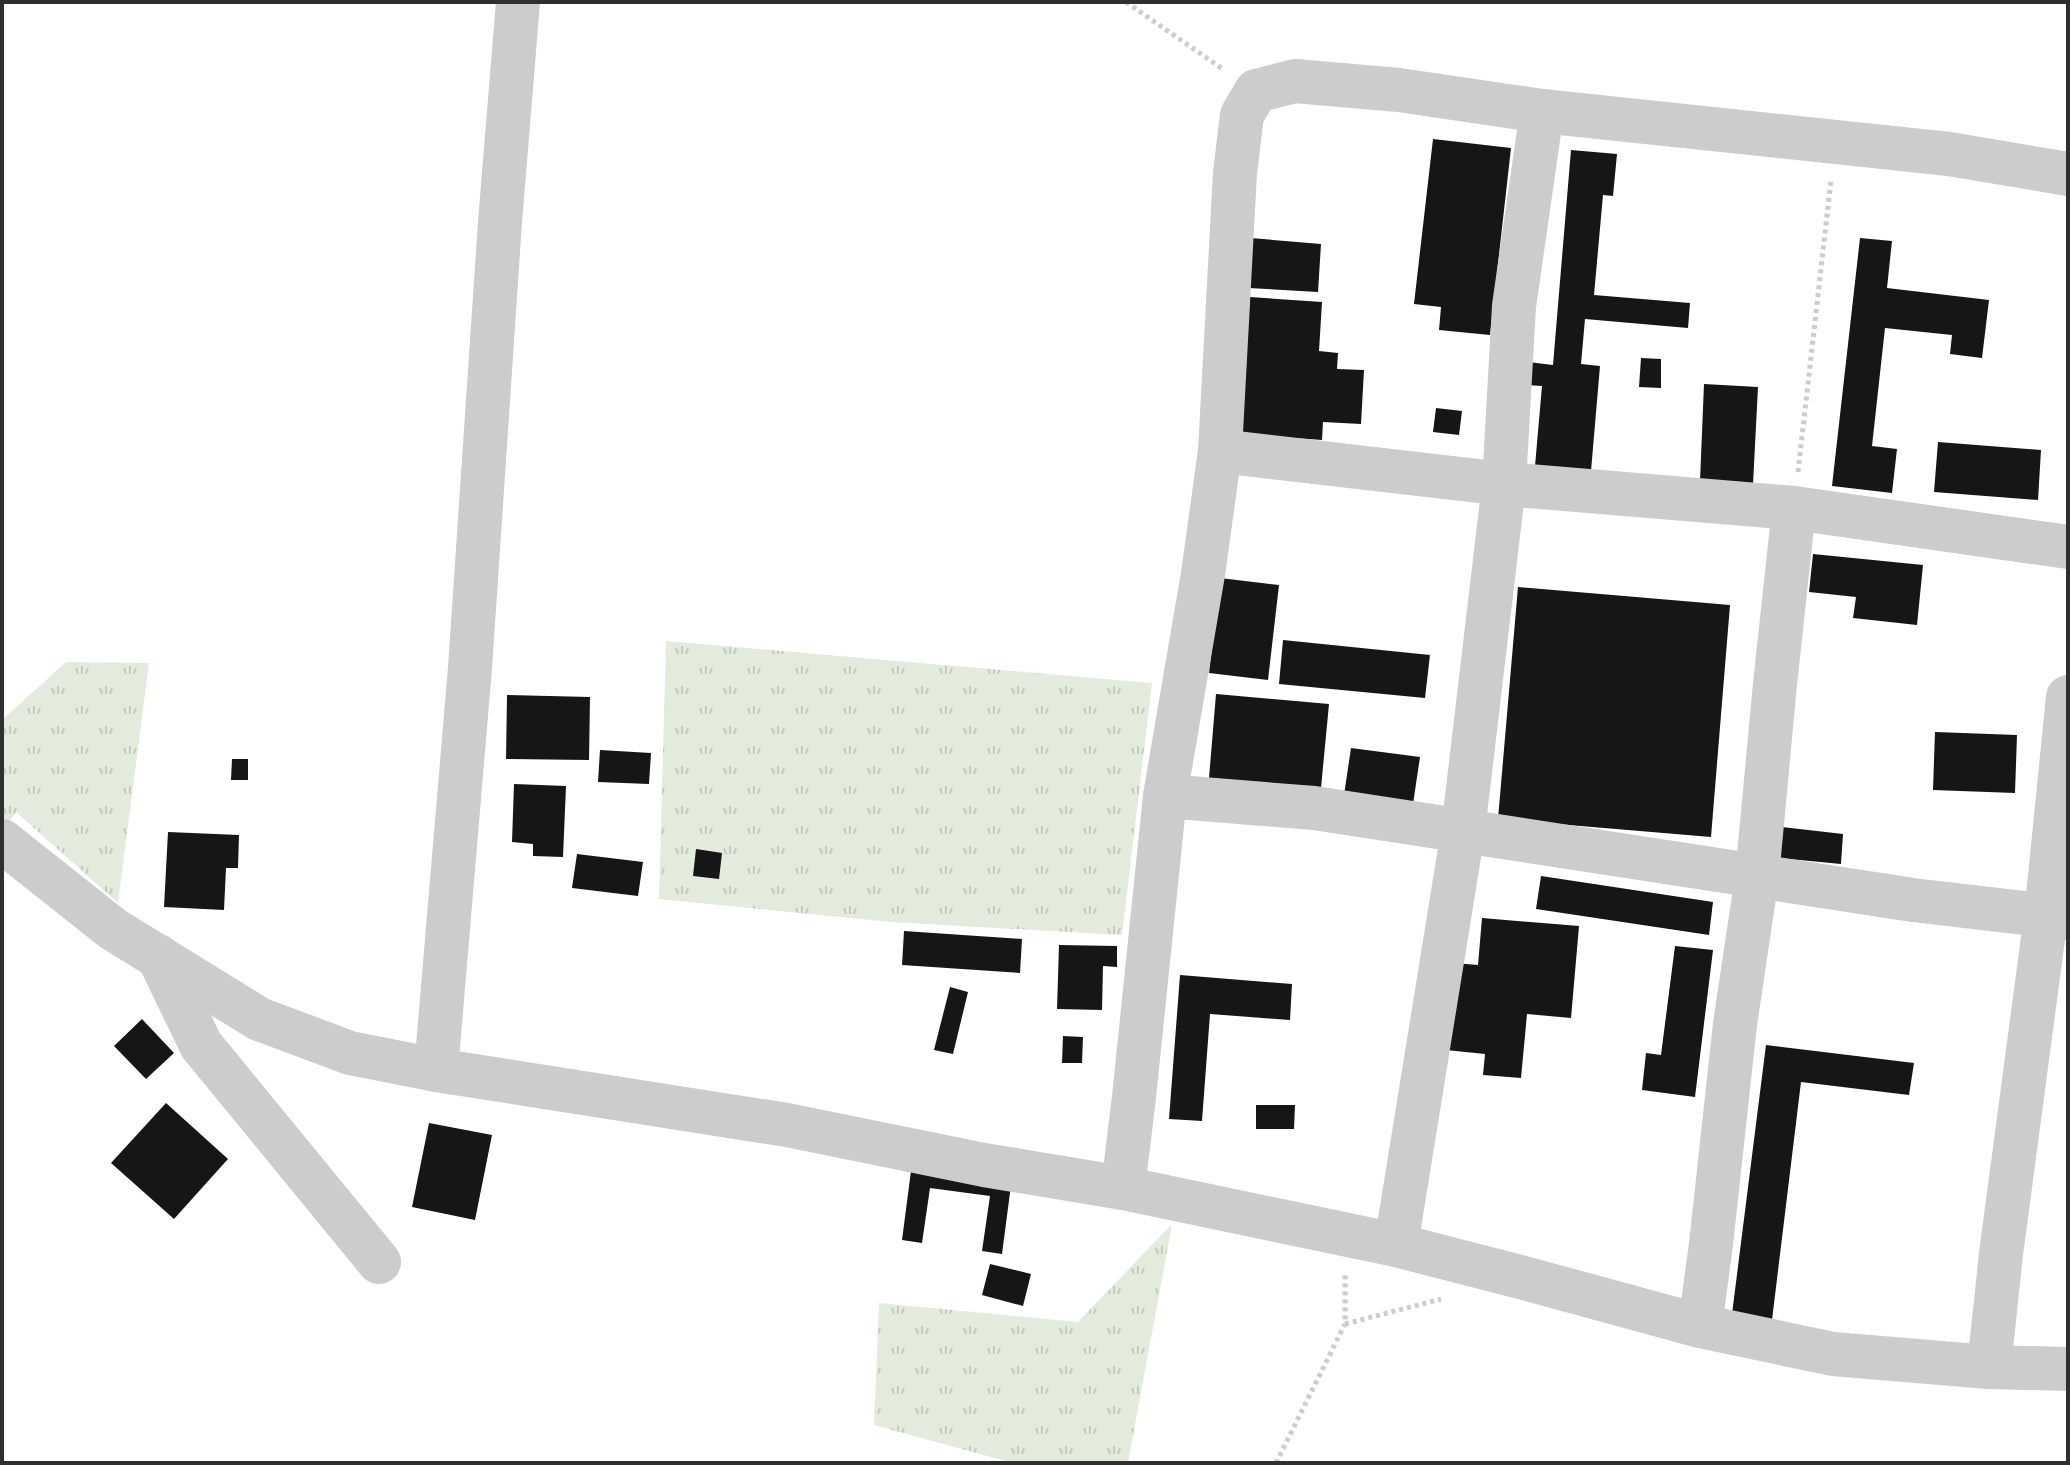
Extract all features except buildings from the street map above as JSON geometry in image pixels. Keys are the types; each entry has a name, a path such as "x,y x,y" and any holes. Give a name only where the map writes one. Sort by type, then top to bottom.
{"street":[{"path":"436,1070 470,668 518,2"},
{"path":"1123,1188 1165,796 1203,574 1220,451 1235,173 1242,115 1256,91 1295,81 1399,90 1542,111 1949,154 2068,174"},
{"path":"1396,1245 1463,831 1504,484 1514,306 1542,111"},
{"path":"1220,451 1504,484 1794,508 2068,547"},
{"path":"1700,1326 1735,1024 1757,877 1794,508"},
{"path":"1989,1367 2001,1254 2057,917 2068,697"},
{"path":"1165,796 1314,808 1913,900 2057,917"},
{"path":"2,841 113,929 259,1019 350,1053 436,1070 787,1125 984,1165 1123,1188 1396,1245 1700,1326 1833,1354 1989,1367 2068,1369"},
{"path":"158,956 201,1045 379,1262"}],"path":[{"path":"1126,2 1256,91"},
{"path":"1794,508 1834,143"},
{"path":"1276,1463 1345,1324 1345,1235"},
{"path":"1345,1324 1449,1297"}],"green space":[{"path":"666,641 1152,683 1122,935 891,922 659,899"},
{"path":"66,662 149,663 118,903 16,812 2,831 2,720"},
{"path":"1172,1224 1128,1463 1013,1463 874,1425 879,1303 1078,1322"}]}
